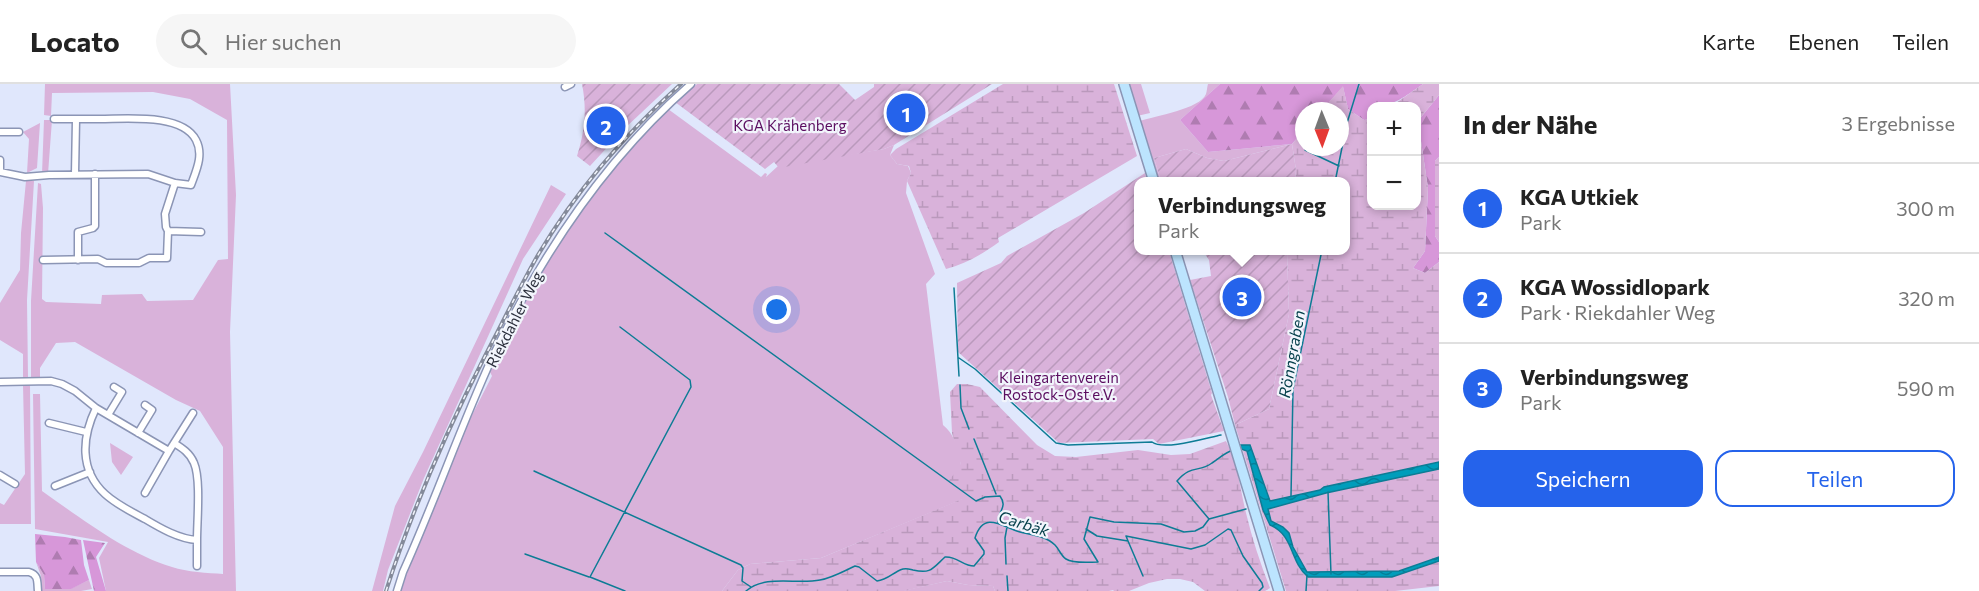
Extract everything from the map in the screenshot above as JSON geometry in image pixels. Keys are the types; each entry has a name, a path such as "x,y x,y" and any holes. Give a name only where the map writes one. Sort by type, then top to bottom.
{"main road":[{"path":"1124,84 1152,177"},
{"path":"1177,255 1279,591"}],"street":[{"name":"Riekdahler Weg","path":"397,591 493,357 542,265 566,225 616,161 653,119 691,84"},
{"path":"0,160 0,171 25,177 148,174 175,183 191,185 198,167 199,149 196,140 182,127 146,119 54,119"},
{"path":"75,174 76,120"},
{"path":"0,132 18,132"},
{"path":"78,260 78,232 95,226 95,174"},
{"path":"43,260 98,259 106,263 139,263 143,260 167,258 168,231 165,227 165,214 175,183"},
{"path":"168,231 198,232 194,241"},
{"path":"0,382 51,381 75,391 96,408 169,451"},
{"path":"108,415 122,392 114,387"},
{"path":"138,433 154,411 145,405"},
{"path":"96,408 86,432 86,458 90,472 103,492 120,505 161,528 191,540 197,540"},
{"path":"145,493 193,413"},
{"path":"49,423 86,432"},
{"path":"174,443 188,452 197,474 197,566"},
{"path":"55,486 90,472"},
{"path":"0,475 15,484"},
{"path":"0,572 29,572 36,575 38,591"}],"green space":[{"path":"45,84 230,84 236,195 230,332 236,591 106,591 99,558 108,542 35,529 33,394 40,394 42,491 121,544 155,561 178,569 223,574 223,447 200,411 176,400 75,342 56,343 40,368 40,377 31,377 31,301 38,183 41,184 43,208 42,299 46,302 101,304 102,295 142,294 147,301 193,300 218,260 228,259 227,120 190,99 153,92 52,93 51,116 44,115"},
{"path":"582,84 672,84 625,128 590,166 577,156 584,120"},
{"name":"KGA Krähenberg","path":"697,84 839,84 855,100 874,87 874,84 992,84 884,149 779,168 774,162 765,169 675,102"},
{"path":"1003,84 1114,84 1137,156 998,238 999,242 980,254 946,269 907,181 911,173 909,166 897,164 890,155 896,149"},
{"path":"1128,84 1141,84 1150,113 1137,116"},
{"path":"1208,84 1220,84 1180,120 1208,152 1292,144 1224,161 1207,158 1186,149 1154,158 1160,177 1156,177 1140,121 1186,108 1195,104 1206,94"},
{"path":"1220,84 1423,84 1405,97 1393,102 1367,102 1367,120 1364,120 1349,110 1349,102 1346,102 1343,87 1329,102 1295,102 1295,140 1292,144 1208,152 1180,120"},
{"path":"1423,84 1439,84 1439,95 1421,117 1421,102 1397,102"},
{"path":"1343,86 1346,102 1329,102"},
{"path":"1439,95 1439,157 1435,161 1435,236 1439,242 1439,262 1425,273 1413,268 1425,251 1428,188 1421,141 1421,117"},
{"path":"668,109 761,177 765,173 766,177 778,166 884,149 894,145 890,155 897,164 908,166 911,173 907,181 906,193 935,274 926,284 943,425 950,432 958,449 962,469 963,499 821,558 750,564 738,570 722,591 401,591 411,560 469,421 492,376 490,372 517,317 547,263 599,187 630,148"},
{"path":"1349,110 1364,120 1367,120 1367,210 1421,210 1421,141 1428,188 1425,251 1413,268 1425,273 1439,262 1439,557 1399,571 1307,572 1293,547 1289,533 1271,521 1270,525 1284,536 1297,564 1308,577 1392,577 1439,561 1439,586 1395,591 1286,591 1235,425 1269,409 1289,314 1287,255 1350,255 1350,177 1295,177 1292,144 1295,140 1295,156 1349,156"},
{"path":"44,120 52,120 48,174 42,174"},
{"path":"40,123 37,168 27,173 29,139 23,132"},
{"path":"1292,144 1295,177 1160,177 1154,158 1186,149 1207,158 1224,161"},
{"path":"1439,157 1439,242 1435,236 1435,161"},
{"name":"Kleingartenverein Rostock-Ost e.V.","path":"1134,180 1134,255 1170,255 1211,395 1224,431 1159,444 1153,439 1059,443 958,352 957,283 1001,263 1007,256 1084,213"},
{"path":"26,181 34,181 27,300 28,377 23,378 23,354 0,340 0,303 20,270"},
{"path":"551,185 566,194 523,259 424,478 388,570 383,591 372,591 395,506"},
{"path":"1206,255 1287,255 1289,314 1269,409 1235,425 1190,280 1211,276 1209,260"},
{"path":"30,383 31,524 0,524 0,503 4,505 25,474 23,385"},
{"path":"957,384 980,387 1037,445 1055,456 1076,457 1138,450 1171,455 1190,454 1226,441 1236,467 1246,513 1270,588 1265,591 1205,591 1193,582 1167,579 1129,591 995,591 993,586 947,581 904,591 722,591 738,570 750,564 821,558 962,499 947,483 961,465 952,433 950,392"},
{"path":"110,443 133,457 121,475 112,462"},
{"path":"35,534 81,540 84,565 89,580 71,589 45,589 44,575 36,562"},
{"path":"83,540 105,543 96,557 106,591 94,591"},
{"path":"36,562 44,575 45,589 70,589 89,580 92,589 42,591 41,576"},
{"path":"947,581 993,586 995,591 902,591"}],"water":[{"path":"1240,445 1250,445 1270,501 1439,462 1439,469 1326,493 1268,509 1271,521 1289,533 1293,547 1307,572 1399,571 1439,557 1439,561 1392,577 1308,577 1302,571 1284,536 1270,525 1263,510 1247,451 1241,449"}],"waterway":[{"name":"Rönngraben","path":"1336,177 1347,123 1359,84"},
{"path":"1318,156 1339,166"},
{"path":"605,233 976,501 985,497 1000,496 1003,506 998,522"},
{"name":"Rönngraben","path":"1291,496 1293,389 1321,255"},
{"path":"954,288 959,376"},
{"path":"620,327 690,380 691,387 590,577 625,591"},
{"path":"959,358 975,369 1056,443 1068,445 1152,442 1166,445 1221,435"},
{"path":"960,385 961,408 969,429"},
{"path":"974,439 996,494"},
{"path":"1209,519 1177,481 1187,472 1203,468 1233,450"},
{"path":"534,471 741,565 743,568 742,581 751,587"},
{"path":"1328,492 1331,574"},
{"name":"Carbäk","path":"746,591 772,581 824,579 855,566 877,581 904,569 928,571 945,557 974,566 984,554 975,538 979,529 989,522 1039,536 1055,545 1069,561 1098,562 1084,539 1090,517 1114,522 1161,524 1184,532 1195,531 1203,527 1209,519 1246,509"},
{"path":"1006,564 1007,527"},
{"path":"1086,529 1097,536 1128,541 1143,576"},
{"path":"1128,541 1126,536 1191,549 1205,545 1228,529 1231,530 1243,556 1262,583 1263,587 1259,591"},
{"path":"525,554 589,577"},
{"path":"1306,591 1307,575"},
{"path":"1007,576 1008,591"}],"railway":[{"path":"386,591 418,501 443,442 538,255 568,208 603,164 640,123 681,84"}],"place":[{"name":"KGA Utkiek","path":"906,113"},
{"name":"KGA Wossidlopark","path":"606,126"},
{"name":"Verbindungsweg","path":"1242,297"}]}
